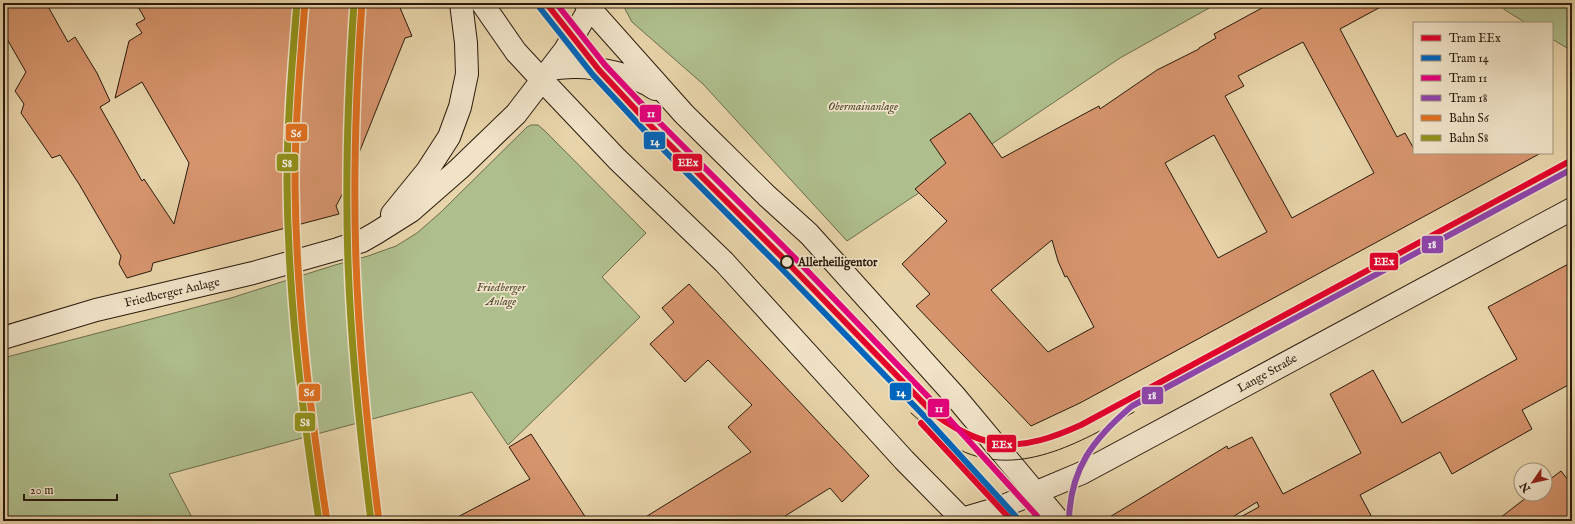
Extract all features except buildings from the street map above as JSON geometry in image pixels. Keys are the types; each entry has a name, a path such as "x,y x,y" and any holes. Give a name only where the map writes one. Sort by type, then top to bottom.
{"main road":[{"path":"376,234 427,171 450,137 460,107 467,74 466,43 461,3"},
{"path":"482,3 516,52 547,75 617,159 724,262 960,520"},
{"path":"547,75 589,5 674,103 767,196 809,234 954,396 1059,521"},
{"path":"547,75 574,66 631,76 652,86 674,103"},
{"name":"Friedberger Anlage","path":"3,338 96,310 253,273 338,250 362,241 376,234 411,211 459,169 516,114 547,75"},
{"name":"Lange Straße","path":"960,520 999,508 1034,492 1066,480 1112,457 1572,209"}],"green space":[{"name":"Obermainanlage","path":"628,3 1218,3 1120,58 847,241 703,84 632,22 625,9"},
{"path":"1499,3 1572,3 1572,51 1553,40 1553,22 1524,22 1505,10"},
{"name":"Friedberger Anlage","path":"531,125 538,125 545,131 646,233 602,277 640,317 508,445 472,392 169,474 194,521 3,521 3,358 231,298 396,246 417,233 441,212 527,127"}],"tram line":[{"name":"EEx","path":"546,3 599,70 650,125 787,262 934,414 954,427 989,442 1023,444 1060,434 1081,425 1572,160"},
{"name":"11","path":"556,3 605,65 656,119 793,256 939,408 1037,516"},
{"name":"14","path":"540,8 593,75 644,130 781,268 927,419 1020,521"},
{"name":"18","path":"1069,521 1070,502 1074,486 1079,470 1086,456 1106,431 1132,406 1572,169"},
{"path":"911,413 948,444 977,456 1001,460 1024,459 1047,454 1092,435 1134,412"},
{"name":"EEx","path":"921,423 1012,521"}],"rail line":[{"name":"S8","path":"297,3 288,139 288,226 297,353 319,521"},
{"name":"S6","path":"305,3 296,139 296,226 305,353 327,521"},
{"name":"S8","path":"354,3 348,132 348,262 356,392 371,521"},
{"name":"S6","path":"362,3 356,132 356,262 364,392 379,521"}],"place":[{"name":"Allerheiligentor","path":"787,262"}]}
